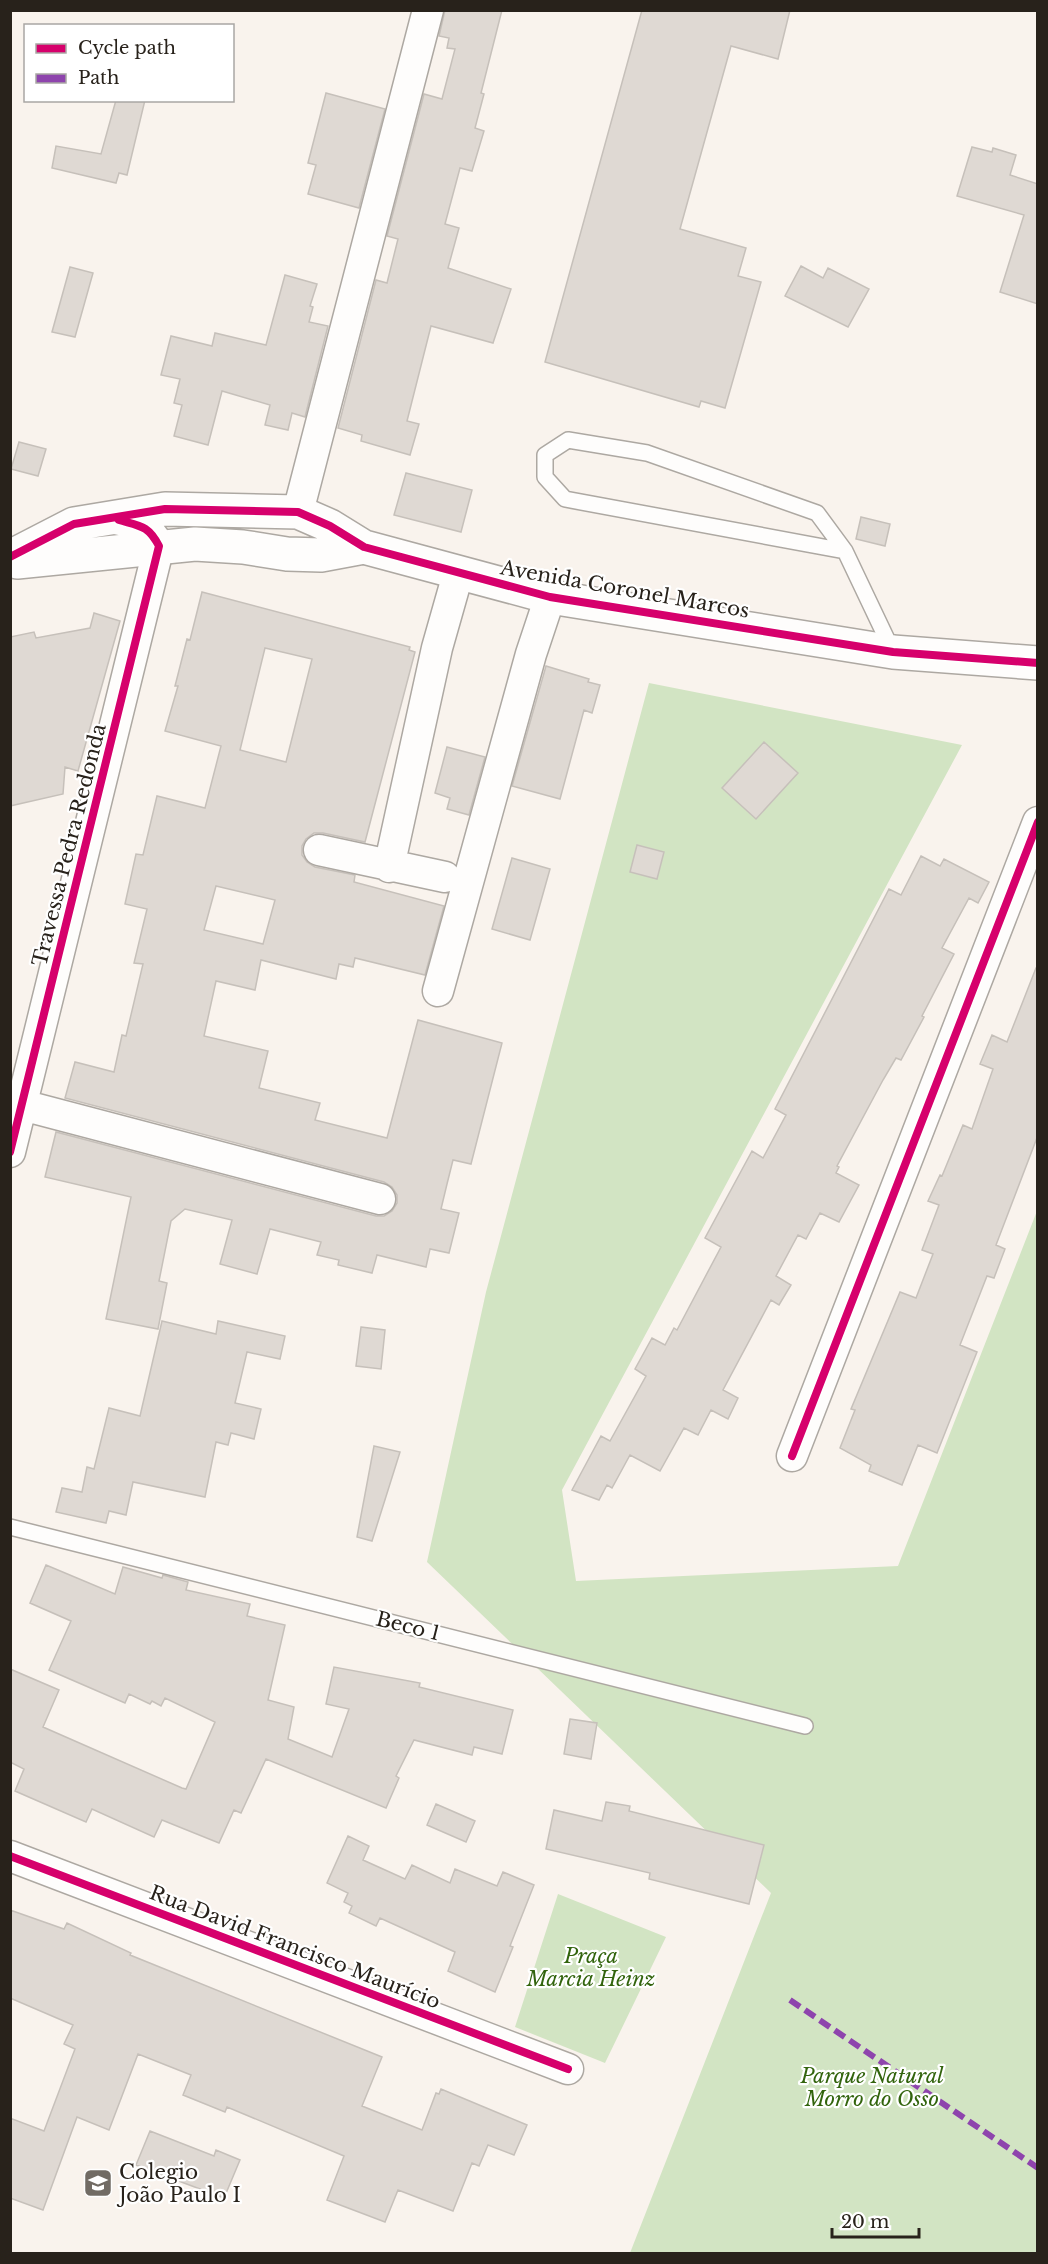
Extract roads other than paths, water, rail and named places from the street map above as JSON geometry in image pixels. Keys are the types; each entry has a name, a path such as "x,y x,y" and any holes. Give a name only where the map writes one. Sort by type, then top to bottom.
{"main road":[{"name":"Avenida Coronel Marcos","path":"10,557 74,524 165,509 298,512 330,526 363,547 550,597 893,652 1038,663"},
{"name":"Avenida Coronel Marcos","path":"10,562 195,544 243,547 287,554 321,555 363,547"}],"street":[{"path":"298,512 428,10"},
{"path":"111,518 137,523 146,528 159,546"},
{"name":"Travessa Pedra Redonda","path":"10,1152 22,1106 23,1046 159,546"},
{"path":"389,867 437,648 458,574"},
{"path":"438,991 531,654 550,597"},
{"path":"792,1456 1038,822"},
{"path":"319,850 389,867 445,877"},
{"path":"22,1106 380,1199"},
{"name":"Rua David Francisco Maurício","path":"10,1856 568,2069"}],"lane":[{"path":"845,552 565,499 545,477 545,455 568,440 646,453 817,513 845,552 893,652"},
{"name":"Beco 1","path":"10,1527 804,1726"}],"place":[{"name":"Colegio João Paulo I","path":"98,2183"}],"park label":[{"name":"Praça Marcia Heinz","path":"591,1968"},
{"name":"Parque Natural Morro do Osso","path":"872,2088"}]}
